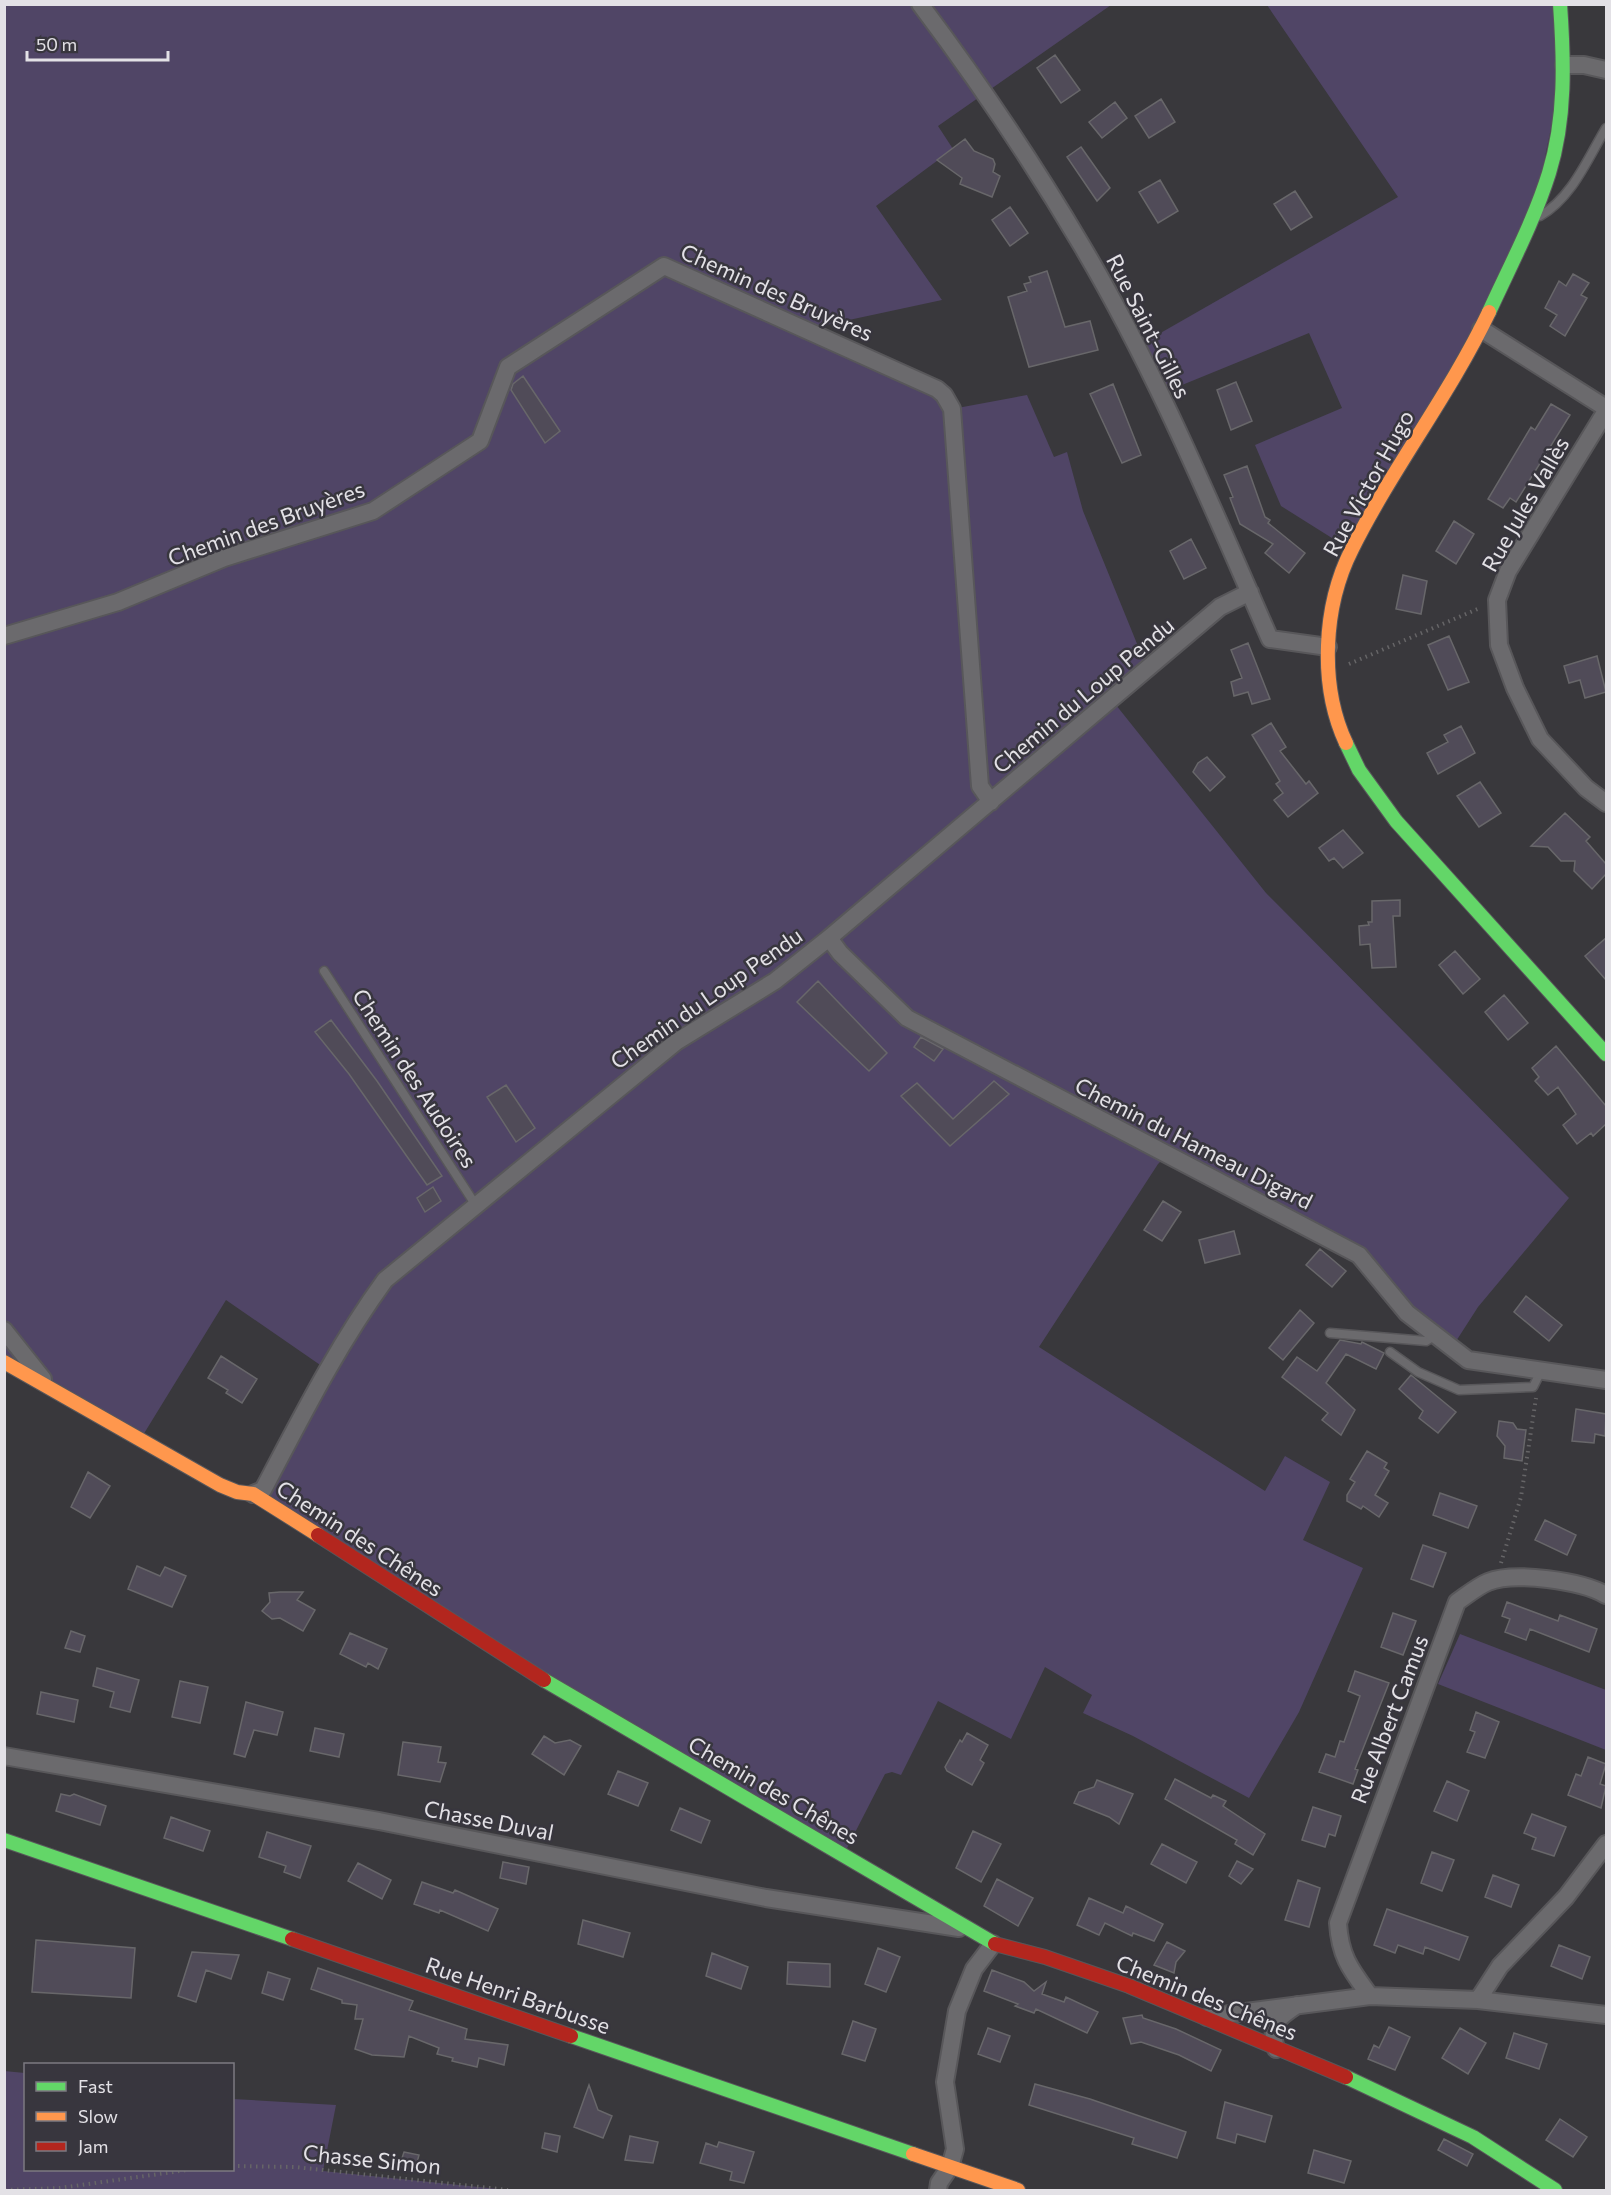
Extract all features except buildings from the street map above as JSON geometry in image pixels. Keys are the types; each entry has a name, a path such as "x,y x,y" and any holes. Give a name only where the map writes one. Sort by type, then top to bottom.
{"main road":[{"name":"Rue Victor Hugo","path":"1560,4 1564,65 1560,116 1550,171 1532,220 1480,329 1351,550 1333,603 1328,647 1328,674 1340,730 1359,770 1396,821 1604,1046"},
{"name":"Chemin des Chênes","path":"4,1362 48,1384 140,1440 226,1487 245,1495 254,1494 568,1695 928,1903 965,1929 993,1944 1045,1957 1129,1986 1333,2071 1473,2137 1554,2190"},
{"name":"Rue Henri Barbusse","path":"4,1840 1018,2190"}],"street":[{"name":"Rue Saint-Gilles","path":"920,4 983,93 1082,246 1160,394 1270,639 1328,647"},
{"path":"1564,65 1584,65 1606,70"},
{"name":"Chemin des Bruyères","path":"4,636 118,602 224,558 373,511 480,441 508,367 664,266 937,389 948,402 952,410 980,786 991,802"},
{"name":"Rue Jules Vallès","path":"1480,329 1606,409 1508,571 1497,600 1499,645 1515,688 1540,739 1586,788 1606,803"},
{"name":"Chemin du Loup Pendu","path":"254,1494 262,1490 326,1369 354,1322 385,1280 676,1041 775,981 991,802 1220,607 1250,592"},
{"name":"Chemin du Hameau Digard","path":"829,938 840,952 907,1018 1359,1255 1407,1313 1468,1360 1606,1380"},
{"path":"4,1330 48,1384"},
{"name":"Rue Albert Camus","path":"1370,1996 1345,1962 1339,1944 1338,1923 1457,1602 1490,1581 1530,1577 1564,1581 1606,1595"},
{"name":"Chasse Duval","path":"4,1756 379,1821 766,1898 965,1929"},
{"path":"1478,2000 1500,1965 1566,1897 1606,1844"},
{"path":"938,2190 939,2183 950,2167 955,2149 945,2082 957,2011 974,1969 993,1944"},
{"path":"1206,2017 1370,1996 1478,2000 1606,2014"},
{"path":"1276,2049 1272,2036 1277,2018 1300,2004"}],"lane":[{"path":"1532,220 1551,210 1566,195 1606,128"},
{"name":"Chemin des Audoires","path":"324,971 475,1204"},
{"path":"1330,1333 1426,1341 1434,1336"},
{"path":"1390,1352 1418,1372 1459,1390 1533,1387 1540,1371"}],"path":[{"path":"1328,674 1497,600"},
{"path":"1496,1580 1521,1497 1540,1371"},
{"name":"Chasse Simon","path":"234,2166 295,2167 508,2190"},
{"path":"4,2190 60,2188 174,2171"}],"shaded area":[{"path":"4,5 1111,5 938,126 953,149 876,206 942,300 807,329 937,389 952,409 1027,395 1054,457 1067,452 1083,511 1142,656 1150,667 1112,700 1266,893 1569,1198 1478,1307 1451,1349 1359,1255 1168,1154 1158,1164 1039,1347 1265,1491 1285,1456 1330,1482 1303,1540 1363,1568 1299,1712 1249,1798 1133,1736 1083,1713 1092,1695 1045,1667 1011,1739 938,1701 901,1775 892,1772 885,1774 844,1854 253,1494 326,1369 226,1300 140,1440 5,1362"},
{"path":"1267,5 1560,5 1564,65 1532,220 1351,550 1281,506 1255,445 1342,408 1309,333 1160,394 1136,347 1398,197"},
{"path":"1460,1634 1606,1690 1606,1750 1438,1684"},
{"path":"4,2071 24,2073 24,2171 234,2171 234,2099 336,2105 323,2171 508,2190 5,2190"}],"traffic: fast":[{"path":"1489,312 1536,208 1555,152 1562,89 1560,4"},
{"path":"1346,743 1359,770 1396,821 1606,1054"},
{"path":"544,1680 995,1944"},
{"path":"4,1840 292,1939"},
{"path":"571,2036 913,2154"},
{"path":"1346,2077 1473,2137 1555,2190"}],"traffic: slow":[{"path":"1346,743 1337,720 1328,671 1330,620 1342,571 1385,489 1457,372 1489,312"},
{"path":"4,1362 220,1485 237,1492 253,1494 318,1535"},
{"path":"913,2154 1018,2190"}],"traffic: jam":[{"path":"318,1535 544,1680"},
{"path":"292,1939 571,2036"},
{"path":"995,1944 1045,1957 1129,1986 1346,2077"}]}
